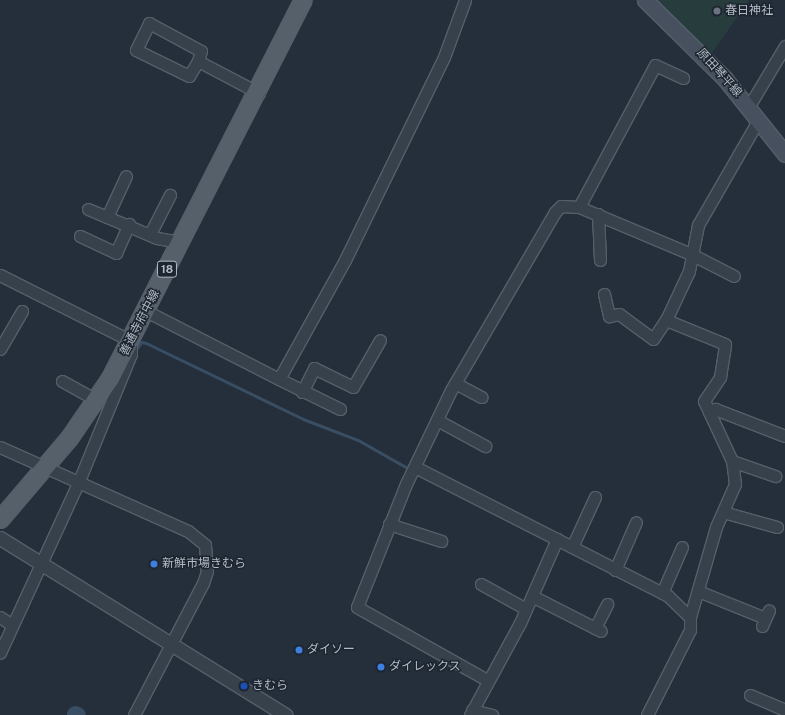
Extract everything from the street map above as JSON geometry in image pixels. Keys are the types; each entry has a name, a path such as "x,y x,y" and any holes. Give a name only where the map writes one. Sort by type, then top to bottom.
{"main road":[{"name":"善通寺府中線","path":"0,519 44,468 96,400 131,341 180,242 259,93 304,0"},
{"name":"原田琴平線","path":"645,0 692,44 749,106 785,154"}],"street":[{"path":"279,379 349,253 444,57 466,0"},
{"path":"149,23 201,51 198,61 189,76 136,50 149,23"},
{"path":"749,106 785,46"},
{"path":"198,61 259,93"},
{"path":"579,207 655,65 684,78"},
{"path":"604,294 609,316 620,314 653,338 666,320 689,271 691,254 698,225 759,119"},
{"path":"107,217 126,176"},
{"path":"150,234 170,195"},
{"path":"487,680 357,607 389,524 455,383 555,212 561,206 579,207 691,254 734,276"},
{"path":"88,209 129,224 150,234 180,242"},
{"path":"598,214 600,260"},
{"path":"80,236 116,253 129,224"},
{"path":"0,275 131,341 131,354 79,481 39,562 0,653"},
{"path":"0,349 22,311"},
{"path":"146,311 302,392 340,409"},
{"path":"647,715 690,630 690,617 698,591 723,512 735,484 732,461 704,401 720,378 725,344 666,320"},
{"path":"302,392 314,368 353,387 380,340"},
{"path":"62,381 96,400"},
{"path":"455,383 482,397"},
{"path":"709,412 715,409 785,436"},
{"path":"437,420 485,446"},
{"path":"0,447 44,468 79,481 188,531 205,545 207,571 203,583 169,644 134,715"},
{"path":"732,461 775,476"},
{"path":"415,468 662,593 690,617"},
{"path":"572,548 595,498"},
{"path":"723,512 777,527"},
{"path":"615,570 636,522"},
{"path":"389,524 441,541"},
{"path":"0,538 286,715"},
{"path":"492,715 471,713 487,680 526,609 556,540"},
{"path":"662,593 682,547"},
{"path":"481,584 526,609"},
{"path":"698,591 765,618"},
{"path":"532,596 598,629 607,604"},
{"path":"0,617 12,625"},
{"path":"750,695 785,710"}],"green space":[{"path":"654,0 749,0 710,56"}],"waterway":[{"path":"135,351 141,342 146,343 303,419 358,440 409,469"}],"place":[{"name":"春日神社","path":"717,11"},
{"name":"新鮮市場きむら","path":"154,564"},
{"name":"ダイソー","path":"299,650"},
{"name":"ダイレックス","path":"381,667"},
{"name":"きむら","path":"244,686"}]}
